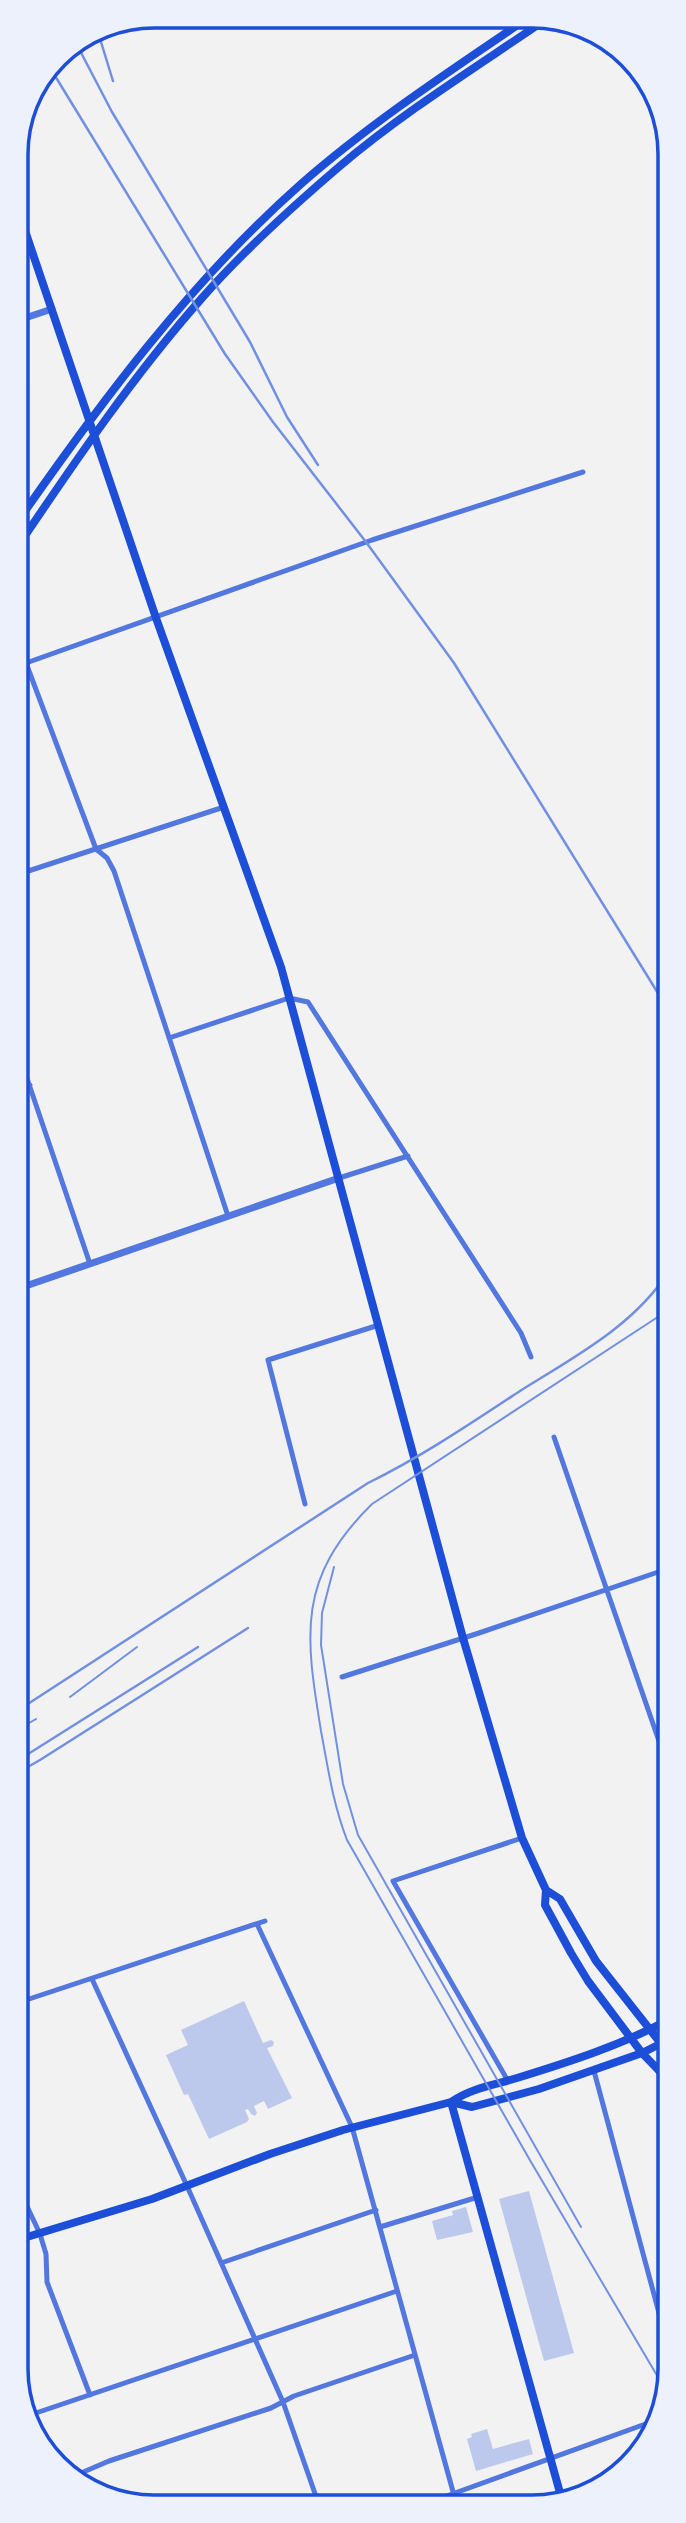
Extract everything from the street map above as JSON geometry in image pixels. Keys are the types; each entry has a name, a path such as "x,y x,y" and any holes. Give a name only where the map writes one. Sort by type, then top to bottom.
{"main road":[{"path":"28,507 164,326 251,231 346,147 419,92 513,28"},
{"path":"28,531 158,350 203,297 263,235 342,164 534,28"},
{"path":"28,239 156,618 281,967 463,1638 522,1838 546,1890 545,1905 588,1981 642,2053 658,2070"},
{"path":"546,1890 560,1899 596,1961 658,2041"},
{"path":"28,2237 112,2213 270,2154 352,2127 451,2102 465,2092 588,2055 658,2025"},
{"path":"451,2102 472,2107 594,2071 658,2045"},
{"path":"451,2102 560,2492"}],"street":[{"path":"28,317 52,309"},
{"path":"28,659 156,618 366,542 583,472"},
{"path":"28,684 96,849 107,858 114,871 228,1216"},
{"path":"28,871 224,807"},
{"path":"169,1038 289,998 308,1002 521,1333 531,1357"},
{"path":"28,1079 90,1264"},
{"path":"28,1285 408,1156"},
{"path":"304,1504 268,1360 379,1325"},
{"path":"554,1437 658,1738"},
{"path":"342,1677 658,1572"},
{"path":"508,2081 393,1881 522,1838"},
{"path":"28,1999 265,1921"},
{"path":"257,1924 352,2127 453,2493"},
{"path":"92,1979 283,2402 316,2495"},
{"path":"594,2071 658,2309"},
{"path":"380,2227 478,2197"},
{"path":"28,2208 46,2255 47,2282 90,2395"},
{"path":"220,2263 376,2210"},
{"path":"36,2413 397,2291"},
{"path":"82,2473 415,2355"},
{"path":"447,2495 644,2425"}],"building":[{"path":"244,2001 263,2043 271,2040 274,2042 273,2046 267,2048 292,2098 268,2109 264,2101 254,2106 257,2113 255,2116 248,2109 245,2110 249,2119 247,2122 209,2139 188,2094 184,2095 166,2055 188,2045 181,2030"},
{"path":"529,2191 574,2353 544,2361 499,2199"},
{"path":"466,2207 473,2232 437,2240 432,2221 453,2215 452,2211"},
{"path":"487,2429 493,2449 529,2439 533,2454 476,2471 467,2439 472,2437 471,2434"}],"tram line":[{"path":"658,1317 372,1504 330,1557 312,1609 310,1636 321,1731 334,1799 347,1840 531,2162 658,2377"},
{"path":"334,1567 322,1613 321,1645 343,1784 358,1835 581,2227"},
{"path":"70,1697 137,1647"},
{"path":"28,1724 36,1719"}],"railway":[{"path":"100,40 113,81"},
{"path":"81,52 112,112 250,342 287,417 318,465"},
{"path":"55,76 225,354 454,663 658,993"},
{"path":"28,1704 368,1483 445,1440 582,1353 621,1324 658,1287"},
{"path":"28,1767 248,1628"},
{"path":"28,1754 198,1647"}]}
